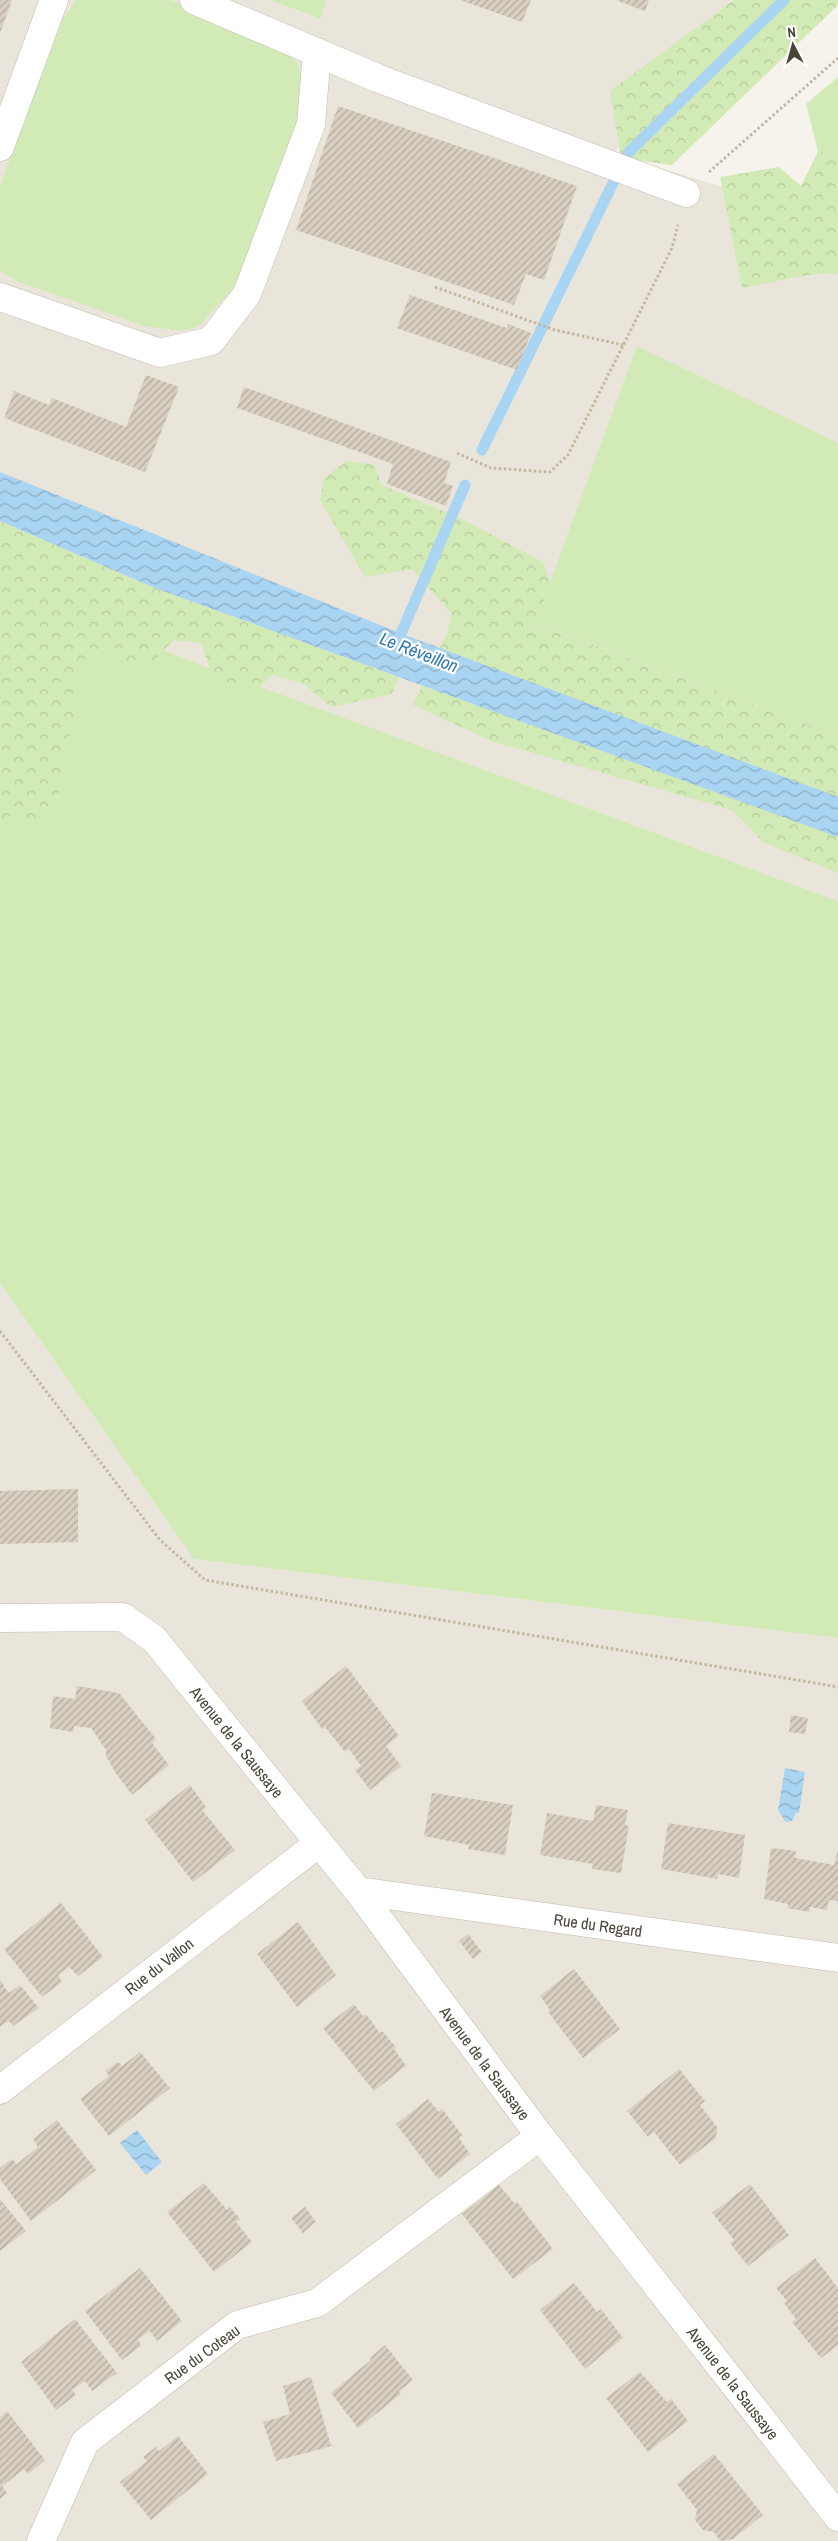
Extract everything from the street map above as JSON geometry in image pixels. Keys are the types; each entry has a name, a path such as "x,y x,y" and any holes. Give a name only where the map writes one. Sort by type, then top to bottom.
{"street":[{"path":"0,147 54,0"},
{"path":"194,0 377,78 686,193"},
{"path":"0,297 160,353 211,341 247,294 311,124 316,52"},
{"name":"Avenue de la Saussaye","path":"0,1618 123,1618 154,1639 358,1891 540,2136 838,2517"},
{"name":"Rue du Vallon","path":"0,2090 318,1843"},
{"name":"Rue du Regard","path":"358,1891 838,1958"},
{"name":"Rue du Coteau","path":"41,2541 84,2442 237,2325 317,2303 540,2136"}],"path":[{"path":"457,453 492,468 550,472 568,455 672,248 686,193 766,119 838,58"},
{"path":"435,287 555,330 623,345"},
{"path":"0,1331 160,1540 205,1580 838,1687"}],"shaded area":[{"path":"0,0 270,0 319,19 326,0 759,0 613,154 838,221 838,901 92,624 0,818"},
{"path":"0,1283 194,1559 838,1638 838,2541 0,2541"}],"green space":[{"path":"76,0 171,0 294,58 303,76 291,157 236,285 200,325 183,331 144,326 17,281 0,270 0,186 63,19"},
{"path":"270,0 326,0 320,19"},
{"path":"734,0 838,0 838,5 672,165 621,158 610,91"},
{"path":"838,77 838,156 818,151 806,104"},
{"path":"818,151 838,156 838,275 834,273 808,275 742,288 720,177 779,167 801,186"},
{"path":"637,346 838,443 838,736 535,623"},
{"path":"347,461 375,465 382,485 460,518 543,562 550,583 536,624 838,736 838,873 763,842 732,810 491,741 413,705 448,631 451,613 412,569 365,577 320,500 324,478"},
{"path":"0,521 155,588 399,677 392,694 331,707 304,684 273,675 255,690 215,682 201,643 174,640 152,663 131,667 118,648 84,659 74,677 78,689 56,811 32,824 15,814 0,819"},
{"path":"92,624 838,901 838,1638 194,1559 0,1283 0,818"}],"water":[{"name":"Le Réveillon","path":"0,472 405,635 838,797 838,837 155,588 0,521"},
{"path":"785,1768 805,1772 799,1813 796,1813 792,1821 786,1822 778,1810"},
{"path":"137,2130 162,2162 146,2175 120,2143"}],"building":[{"path":"0,0 12,0 0,33"},
{"path":"460,0 531,0 522,22"},
{"path":"616,0 649,0 645,11"},
{"path":"338,106 577,186 544,280 526,274 514,305 296,230"},
{"path":"410,295 507,328 508,324 531,333 517,370 397,328"},
{"path":"146,375 179,387 145,472 4,418 14,391 49,405 52,398 126,427"},
{"path":"244,387 451,462 444,483 453,486 446,506 387,484 393,464 237,408"},
{"path":"78,1489 78,1542 0,1544 0,1491"},
{"path":"346,1666 399,1736 386,1746 401,1766 370,1790 355,1770 361,1766 349,1749 345,1752 325,1727 322,1729 302,1701"},
{"path":"77,1686 119,1693 156,1739 152,1743 169,1765 132,1795 115,1772 106,1756 106,1750 91,1728 74,1726 73,1732 50,1728 53,1696 75,1699"},
{"path":"791,1715 808,1718 805,1734 789,1732"},
{"path":"190,1785 206,1807 202,1810 235,1850 193,1882 145,1820"},
{"path":"432,1793 513,1805 505,1855 468,1849 469,1845 424,1836"},
{"path":"596,1805 628,1810 625,1825 629,1826 621,1873 592,1869 593,1864 540,1855 547,1813 593,1821"},
{"path":"668,1823 745,1835 739,1878 718,1874 717,1879 661,1869"},
{"path":"771,1848 796,1851 795,1858 834,1865 838,1850 838,1901 829,1900 827,1910 810,1907 809,1912 788,1908 788,1904 764,1899"},
{"path":"61,1903 103,1957 78,1976 69,1967 58,1975 62,1982 42,1997 4,1949"},
{"path":"298,1922 336,1975 297,2007 257,1954"},
{"path":"468,1934 482,1952 473,1959 459,1941"},
{"path":"574,1969 620,2029 583,2058 548,2012 550,2010 540,1996"},
{"path":"0,1980 9,1993 20,1985 39,2008 13,2026 9,2021 0,2027"},
{"path":"354,2004 363,2016 366,2014 380,2033 382,2031 396,2047 394,2049 406,2066 374,2091 323,2028"},
{"path":"140,2052 170,2088 109,2136 80,2099 109,2076 105,2071 118,2062 122,2066"},
{"path":"679,2069 705,2101 700,2105 717,2127 716,2138 680,2165 654,2132 648,2137 627,2111"},
{"path":"428,2099 439,2112 442,2109 463,2136 459,2138 470,2154 438,2179 396,2124"},
{"path":"57,2120 96,2170 31,2221 0,2179 0,2168 12,2159 17,2164 38,2147 33,2139"},
{"path":"204,2183 227,2210 230,2207 240,2219 236,2222 252,2242 214,2272 167,2212"},
{"path":"750,2184 789,2235 748,2266 730,2243 734,2240 712,2213"},
{"path":"499,2185 514,2203 517,2202 553,2249 513,2279 462,2214"},
{"path":"0,2199 26,2231 0,2251"},
{"path":"305,2207 316,2222 303,2233 291,2218"},
{"path":"815,2258 838,2288 838,2345 821,2358 792,2322 796,2319 784,2303 787,2301 776,2288"},
{"path":"140,2268 182,2321 157,2341 150,2331 138,2339 141,2346 122,2360 85,2311"},
{"path":"574,2283 597,2312 601,2309 623,2338 585,2369 540,2310"},
{"path":"75,2319 117,2373 92,2391 85,2381 72,2390 76,2395 56,2410 21,2362"},
{"path":"385,2345 413,2380 399,2391 401,2394 358,2428 331,2393 371,2360 370,2358"},
{"path":"640,2372 667,2402 671,2399 688,2421 648,2452 606,2398"},
{"path":"311,2377 331,2446 276,2461 263,2422 290,2414 283,2386"},
{"path":"7,2411 45,2460 28,2474 24,2469 2,2486 7,2493 0,2499 0,2417"},
{"path":"178,2436 208,2474 151,2520 120,2482 147,2461 143,2457 156,2447 159,2451"},
{"path":"714,2454 763,2515 733,2539 720,2541 714,2532 703,2530 695,2520 697,2510 677,2484"}],"waterway":[{"path":"628,153 784,0"},
{"path":"482,450 616,177"},
{"name":"Le Réveillon","path":"397,643 465,485"}]}
